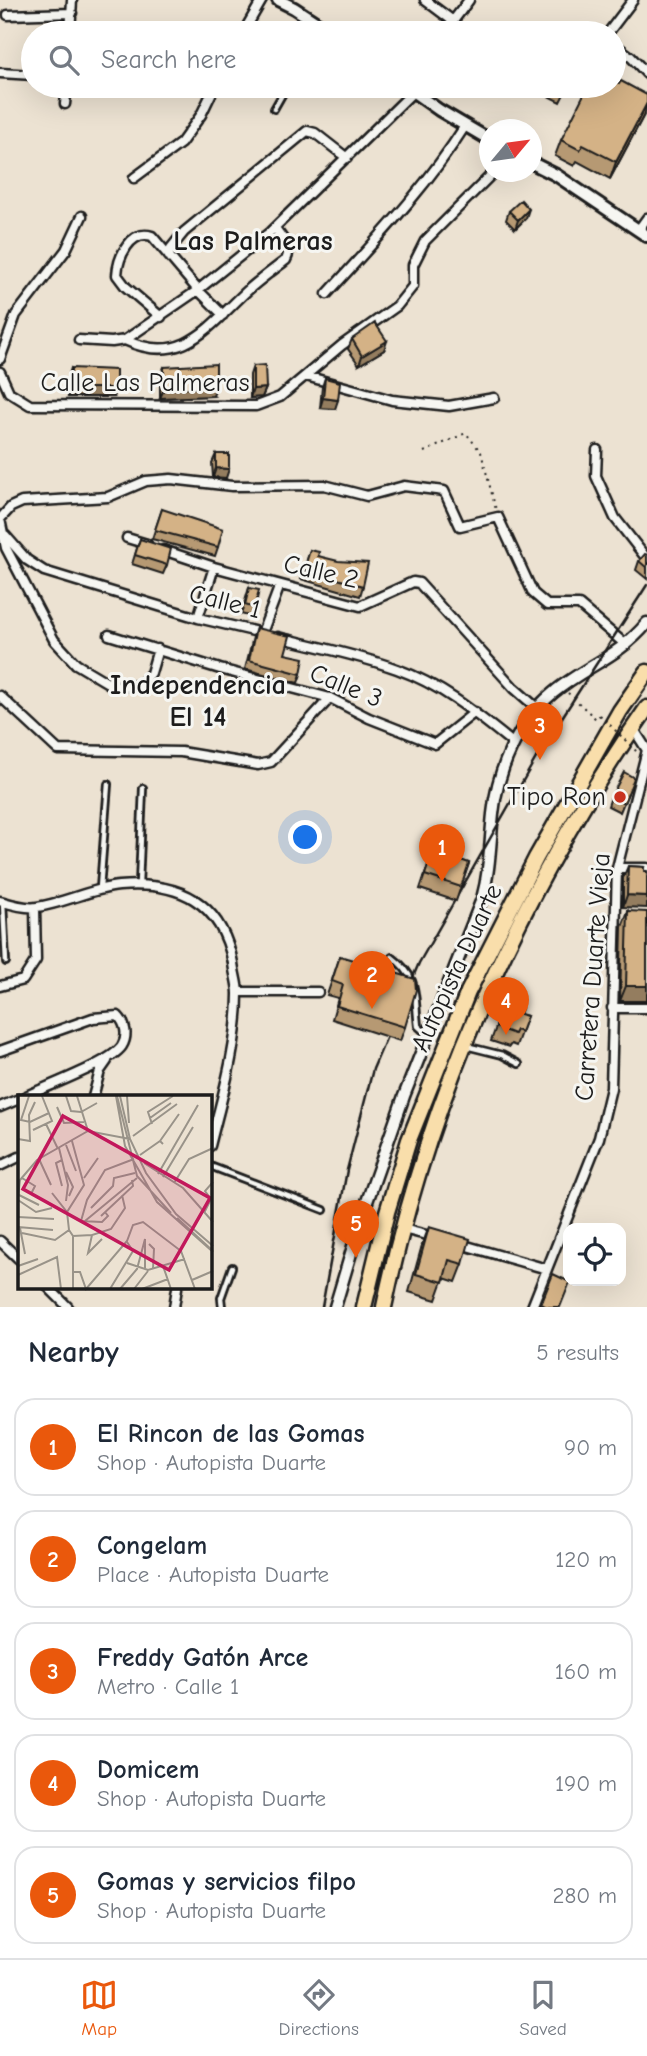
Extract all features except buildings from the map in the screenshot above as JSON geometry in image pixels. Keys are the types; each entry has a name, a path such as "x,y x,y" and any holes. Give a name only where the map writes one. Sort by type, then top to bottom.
{"highway":[{"name":"Autopista Duarte","path":"364,1307 387,1212 409,1140 468,992 536,858 602,741 647,672"},
{"name":"Autopista Duarte","path":"384,1307 403,1229 435,1121 490,984 556,852 647,708"}],"main road":[{"path":"278,0 308,21"},
{"path":"424,98 479,134"},
{"path":"542,168 643,233"}],"street":[{"path":"71,21 72,0"},
{"path":"250,21 262,0"},
{"path":"425,0 453,21 469,0"},
{"path":"617,21 633,0"},
{"path":"8,15 72,13"},
{"path":"626,53 647,74"},
{"path":"0,73 21,74"},
{"path":"65,104 66,98"},
{"path":"134,178 181,143 209,98"},
{"path":"79,340 125,340 198,290 275,228 347,158 398,98"},
{"path":"327,295 410,204 446,156 465,125"},
{"path":"169,256 171,248 184,232 307,131 315,132 347,158"},
{"name":"Calle Las Palmeras","path":"0,373 4,393 30,405 256,407 280,397 342,345 397,306 413,286 413,265 425,240 484,182"},
{"path":"0,359 16,315 66,250 82,216"},
{"path":"643,233 647,219"},
{"path":"125,340 144,348 164,349 188,343 286,260 289,255 288,247 275,228"},
{"path":"161,317 121,282 117,275 122,253 135,237 145,233 152,236 223,315"},
{"path":"306,376 403,401 449,406 494,398"},
{"path":"597,450 596,476 615,518 647,559"},
{"path":"158,649 151,673 140,686 113,686 76,664 54,640 6,548 0,519 11,507 22,502 108,498 146,481 171,479 232,486 324,485 367,496 404,486 439,489 447,494 460,526 498,517 533,593 550,606 579,605 626,645"},
{"name":"Calle 1","path":"3,533 27,560 44,571 198,618 399,669 475,712 514,744"},
{"name":"Calle 2","path":"127,538 214,567 360,606 413,582 419,583 514,688 538,709"},
{"path":"198,618 214,567"},
{"path":"262,634 280,585"},
{"path":"335,1307 363,1213 404,1096 482,899 489,874 493,812 499,781 519,732 538,709 562,687 626,645 647,623"},
{"name":"Calle 3","path":"109,635 219,669 330,698 369,718 435,744 475,712"},
{"path":"0,696 58,750 181,752 258,765 271,762 330,698"},
{"name":"Carretera Duarte Vieja","path":"532,1307 599,1138 611,1088 617,868 647,750 633,729"},
{"path":"617,868 647,868"},
{"path":"1,901 34,908 100,888 139,884 195,897 212,913 228,942 238,992 232,1056 212,1138"},
{"path":"0,986 23,980 36,960 34,908"},
{"path":"617,913 627,913"},
{"path":"238,992 318,992"},
{"path":"612,1008 647,1008"},
{"path":"0,1051 93,1018 118,1016 124,1022 125,1035 121,1046 108,1058 100,1071 94,1095"},
{"path":"28,1095 108,1058"},
{"path":"0,1107 18,1100"},
{"path":"0,1166 18,1157"},
{"path":"403,1229 440,1239"},
{"path":"0,1241 18,1258"},
{"path":"454,1243 547,1269"},
{"path":"0,1256 8,1247"},
{"path":"50,1290 68,1307"}],"lane":[{"path":"274,109 281,98"},
{"path":"100,888 108,784"},
{"path":"139,884 143,788"},
{"path":"1,901 6,962"},
{"path":"391,957 405,967 411,978 418,1026 428,1035"},
{"path":"465,1046 502,1055 519,1064"},
{"path":"212,1167 324,1210"},
{"path":"222,1307 221,1298 232,1267"}],"path":[{"path":"424,452 466,433 481,452 498,517"},
{"path":"562,687 596,719 600,715 639,754"}],"railway":[{"path":"404,998 419,963 536,758 647,585"},
{"path":"322,1307 347,1170 373,1069 394,1020"}],"place":[{"name":"Freddy Gatón Arce","path":"540,760"},
{"name":"Tipo Ron","path":"620,797"},
{"name":"El Rincon de las Gomas","path":"442,882"},
{"name":"Congelam","path":"372,1009"},
{"name":"Domicem","path":"506,1035"},
{"name":"Gomas y servicios filpo","path":"356,1258"}],"district":[{"name":"Las Palmeras","path":"253,241"},
{"name":"Independencia El 14","path":"198,701"}]}
